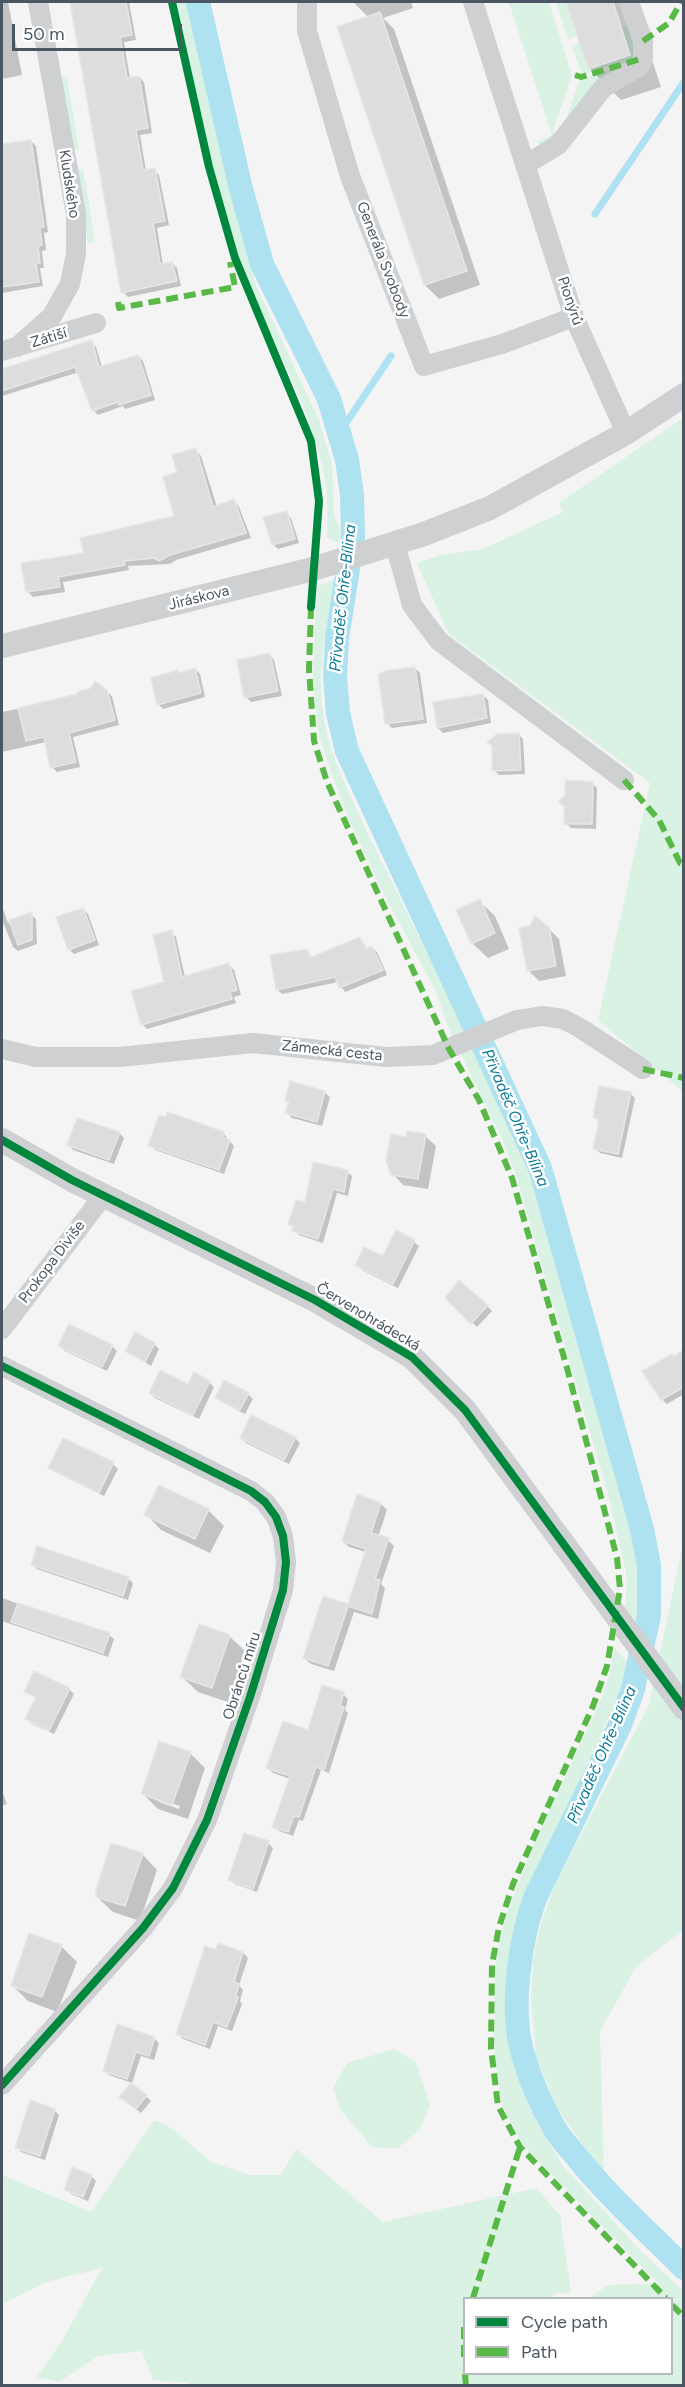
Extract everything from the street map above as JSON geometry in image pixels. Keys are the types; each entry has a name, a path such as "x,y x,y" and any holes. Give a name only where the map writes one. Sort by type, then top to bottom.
{"street":[{"name":"Kludského","path":"9,349 52,316 70,284 76,254 76,214 38,2"},
{"name":"Generála Svobody","path":"307,2 307,31 350,176 424,366 502,344 574,317"},
{"name":"Pionýrů","path":"473,2 574,317 626,433"},
{"path":"525,165 558,146 603,88 640,66 643,58 643,41 629,2"},
{"name":"Zátiší","path":"9,349 96,323"},
{"name":"Jiráskova","path":"2,646 74,630 320,567 489,508 626,433 684,395"},
{"path":"391,544 412,605 439,641 624,780"},
{"name":"Zámecká cesta","path":"2,1049 36,1057 120,1057 253,1043 386,1057 433,1055 503,1025 542,1016 563,1019 643,1069"},
{"name":"Červenohrádecká","path":"2,1140 103,1196 315,1300 412,1357 465,1410 620,1625 684,1708"},
{"name":"Prokopa Diviše","path":"2,1329 103,1196"},
{"name":"Obránců míru","path":"2,1366 251,1491 265,1502 276,1517 283,1536 286,1562 283,1590 250,1698 207,1820 173,1888 143,1928 2,2085"}],"green space":[{"path":"175,2 187,2 236,215 256,285 319,420 332,464 334,516 341,531 339,543 327,537 326,487 312,429 251,290 229,230 203,133"},
{"path":"549,2 572,76 553,130 555,139 542,145 537,143 538,141 552,135 509,3"},
{"path":"556,2 566,2 577,36 568,39"},
{"path":"629,24 636,46 635,58 582,75 572,46 579,43 588,69 630,55 621,26"},
{"path":"631,64 562,130 580,79"},
{"path":"67,77 79,150 73,151 60,78"},
{"path":"83,169 95,242 88,243 76,170"},
{"path":"683,418 683,1092 598,1020 650,783 449,634 417,563 441,555 483,549 563,512 559,503"},
{"path":"337,579 329,613 322,667 322,702 327,734 342,778 368,834 466,1031 452,1038 436,992 383,892 347,815 318,729 313,678 317,586"},
{"path":"475,1049 528,1170 632,1536 637,1563 639,1624 625,1608 627,1578 610,1502 516,1175 501,1136 461,1054"},
{"path":"683,1544 683,1930 636,1967 600,2031 604,2175 556,2106 536,2056 531,1999 533,1960 540,1928 554,1886 649,1705"},
{"path":"615,1648 632,1668 523,1902 511,1955 506,2007 509,2044 539,2125 563,2166 639,2249 683,2291 683,2385 188,2385 188,2383 153,2380 142,2351 98,2356 59,2382 37,2377 62,2341 102,2268 46,2282 2,2304 2,2175 91,2212 154,2120 173,2129 211,2162 250,2175 281,2175 296,2149 383,2222 536,2188 560,2215 571,2292 553,2294 554,2297 463,2297 463,2375 673,2375 673,2297 590,2297 608,2285 659,2284 522,2144 502,2105 494,2050 495,1969 505,1918 531,1851 601,1700"},
{"path":"395,2049 416,2063 430,2105 420,2129 398,2148 372,2147 340,2109 333,2088 347,2063"}],"building":[{"path":"70,2 126,2 132,35 120,37 127,78 139,76 148,128 136,130 143,170 155,168 165,221 153,223 160,264 172,262 177,281 121,293"},
{"path":"566,2 613,2 630,55 588,69"},
{"path":"380,12 467,271 424,285 337,27"},
{"path":"31,140 44,227 40,228 42,245 38,246 40,263 36,264 39,282 2,287 2,144"},
{"path":"92,340 99,367 138,355 151,395 119,405 118,402 92,411 75,367 2,391 2,369"},
{"path":"196,448 213,507 234,499 246,533 170,555 159,561 154,558 124,561 125,565 58,577 60,587 26,592 21,563 84,553 80,538 174,516 163,477 177,472 172,455"},
{"path":"287,511 295,539 272,545 263,517"},
{"path":"270,653 278,691 244,698 237,660"},
{"path":"415,667 423,719 385,724 378,674 389,670"},
{"path":"195,668 201,693 157,705 151,678 178,670 179,673"},
{"path":"95,681 107,690 115,720 69,733 76,762 50,768 44,737 26,741 18,708 77,694 77,692 91,688"},
{"path":"483,694 487,718 437,728 433,702"},
{"path":"519,733 521,770 492,771 492,746 487,742 497,734"},
{"path":"565,780 593,782 592,824 564,824 564,806 558,802 565,795"},
{"path":"480,899 495,933 471,944 456,910"},
{"path":"83,908 95,940 68,950 56,917"},
{"path":"32,912 32,940 18,945 9,920"},
{"path":"535,916 549,927 556,966 527,971 519,928 530,926"},
{"path":"172,930 182,977 229,963 237,990 230,992 232,999 141,1025 131,991 164,982 153,935"},
{"path":"360,937 365,949 372,946 383,970 339,988 335,977 276,990 270,955 307,949 309,958"},
{"path":"290,1081 325,1091 317,1122 285,1113 289,1101 285,1101"},
{"path":"599,1086 631,1092 618,1154 593,1149 599,1120 593,1117"},
{"path":"168,1112 224,1132 222,1137 230,1140 219,1170 148,1146 159,1115 166,1117"},
{"path":"77,1118 120,1132 109,1160 67,1145"},
{"path":"407,1131 426,1134 418,1179 391,1175 386,1161 391,1134 406,1137"},
{"path":"313,1162 348,1170 344,1192 333,1189 318,1239 292,1231 294,1226 288,1224 296,1200 305,1202"},
{"path":"396,1230 415,1240 393,1284 355,1265 364,1247 383,1256"},
{"path":"459,1280 488,1305 471,1324 445,1298"},
{"path":"69,1324 113,1345 102,1367 58,1346"},
{"path":"135,1332 155,1343 145,1362 125,1351"},
{"path":"684,1350 684,1387 661,1400 642,1371"},
{"path":"160,1370 188,1384 194,1372 210,1381 193,1415 149,1393"},
{"path":"224,1380 249,1393 240,1410 215,1398"},
{"path":"251,1415 296,1437 284,1460 240,1438"},
{"path":"63,1438 114,1462 99,1493 48,1468"},
{"path":"159,1485 209,1509 195,1539 144,1515"},
{"path":"357,1494 381,1503 371,1533 389,1538 375,1579 380,1580 372,1614 348,1606 328,1666 303,1658 323,1596 348,1604 366,1549 342,1541"},
{"path":"37,1546 129,1577 123,1596 31,1565"},
{"path":"18,1603 110,1633 103,1653 11,1622"},
{"path":"199,1624 230,1635 212,1688 180,1677"},
{"path":"34,1671 70,1688 49,1731 25,1719 36,1697 24,1692"},
{"path":"322,1685 344,1692 340,1706 344,1707 324,1770 316,1767 299,1817 294,1816 288,1832 272,1827 290,1776 266,1768 283,1721 308,1730"},
{"path":"159,1741 191,1752 172,1805 141,1794"},
{"path":"244,1833 269,1841 253,1889 228,1880"},
{"path":"111,1843 143,1853 125,1906 96,1897 96,1890"},
{"path":"29,1933 62,1945 42,1997 11,1986"},
{"path":"218,1943 243,1952 234,1982 239,1984 236,1995 238,1998 227,2027 213,2022 205,2045 176,2034 205,1946 216,1950"},
{"path":"117,2024 155,2037 149,2056 136,2052 127,2079 103,2071"},
{"path":"131,2083 147,2095 136,2109 119,2097"},
{"path":"30,2100 55,2109 40,2156 15,2148"},
{"path":"72,2167 92,2175 83,2197 64,2190"}],"waterway":[{"name":"Přivaděč Ohře-Bílina","path":"198,2 241,189 262,264 329,399 347,460 352,494 353,537 337,638 335,677 338,713 347,751 540,1168 642,1529 649,1565 649,1616 633,1689 620,1725 535,1898 525,1934 518,1974 518,2034 528,2071 556,2131 601,2185 684,2268"},
{"path":"595,214 684,82"},
{"path":"340,432 391,356"}],"marked path":[{"path":"643,41 669,23 681,2"},
{"path":"575,75 581,77 643,58"},
{"path":"118,302 119,308 235,287 230,262"},
{"path":"311,607 309,669 314,741 327,782 449,1049 479,1100 512,1178 567,1368 617,1558 620,1589 607,1666 593,1706 513,1884 499,1927 492,1965 491,2048 498,2106 520,2147 665,2297"},
{"path":"624,780 659,820 680,863 684,865"},
{"path":"643,1069 684,1078"},
{"path":"473,2297 520,2147"},
{"path":"673,2306 684,2317"},
{"path":"465,2375 466,2386"}],"cycle path":[{"path":"172,2 209,167 235,258 311,441 319,501 311,607"},
{"path":"2,1140 72,1180 315,1300 412,1357 465,1410 684,1708"},
{"path":"2,1366 251,1491 265,1502 276,1517 283,1536 286,1562 283,1590 250,1697 207,1820 173,1888 143,1928 2,2085"}]}
